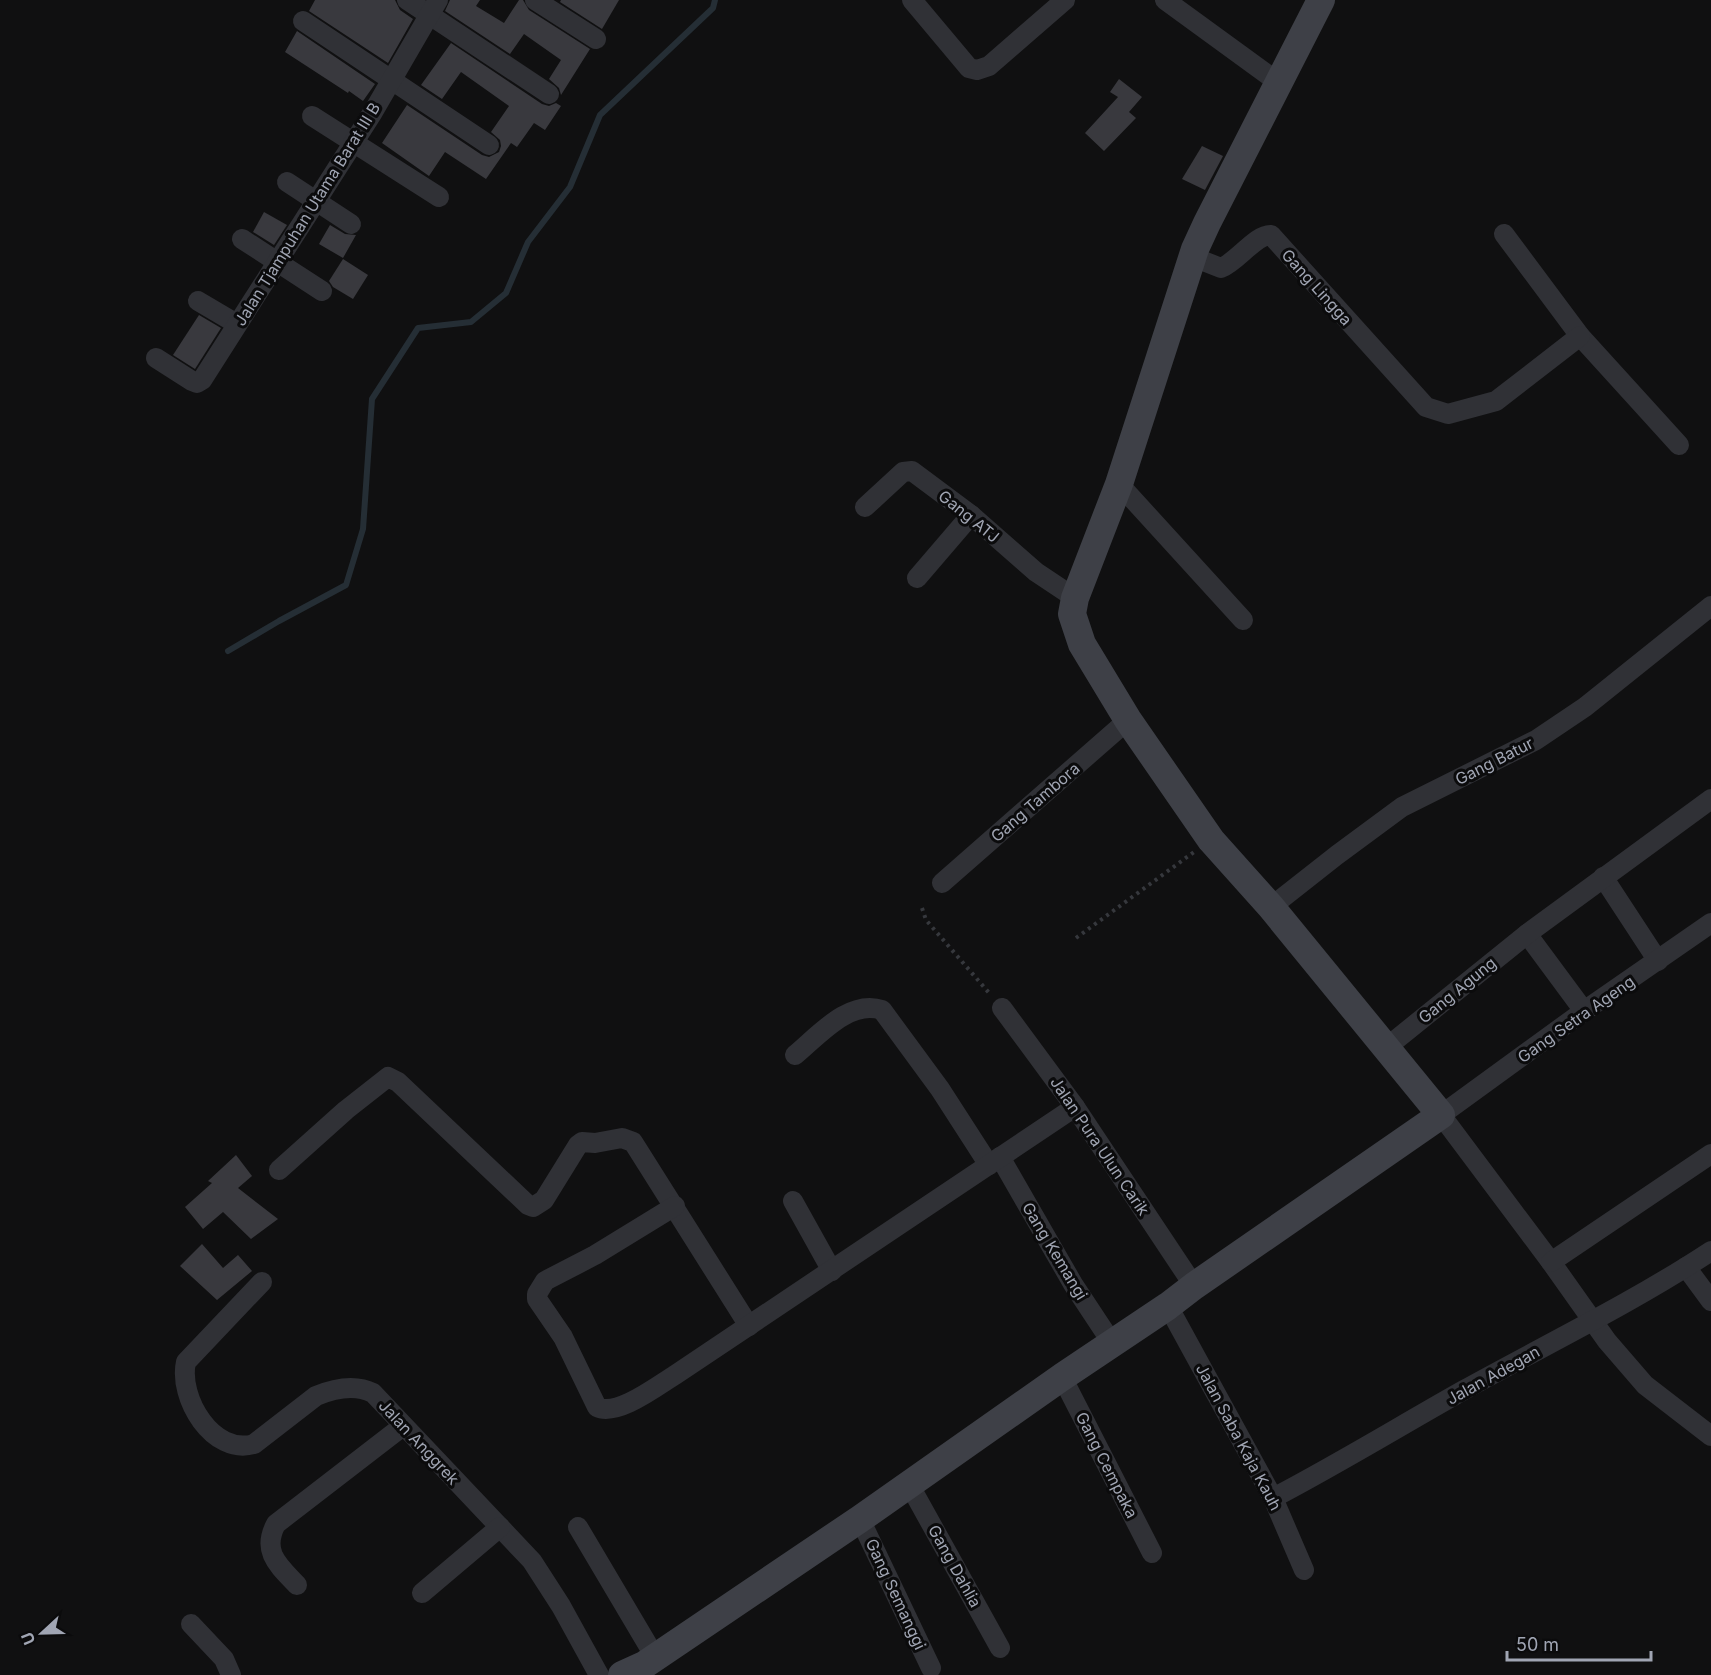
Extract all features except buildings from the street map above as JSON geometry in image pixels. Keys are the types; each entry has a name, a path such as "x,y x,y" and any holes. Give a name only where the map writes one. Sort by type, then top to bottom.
{"street":[{"path":"407,0 434,7 549,94"},
{"path":"535,0 596,39"},
{"path":"912,0 969,68 977,70 997,60 1065,0"},
{"path":"1165,0 1279,83"},
{"path":"1321,0 1207,223 1192,257 1125,491 1075,598 1072,614 1082,644 1128,720 1211,840 1271,907 1441,1115 1607,1341 1646,1384 1711,1436"},
{"name":"Jalan Tjampuhan Utama Barat III B","path":"156,358 192,381 197,383 202,380 354,142 434,7"},
{"path":"303,21 489,145"},
{"path":"312,116 439,197"},
{"path":"287,182 351,224"},
{"path":"1504,234 1580,336 1679,444"},
{"name":"Gang Lingga","path":"1192,257 1221,268 1239,257 1264,236 1270,235 1426,407 1448,414 1496,401 1580,336"},
{"path":"242,239 322,291"},
{"path":"198,301 237,324"},
{"name":"Gang ATJ","path":"865,507 903,472 910,470 971,515 1036,573 1075,598"},
{"path":"1125,491 1243,620"},
{"path":"917,578 971,515"},
{"name":"Gang Batur","path":"1271,907 1402,807 1536,740 1585,707 1711,606"},
{"name":"Gang Tambora","path":"942,884 1128,720"},
{"name":"Gang Agung","path":"1387,1047 1527,934 1711,799"},
{"path":"1603,877 1658,961"},
{"name":"Gang Setra Ageng","path":"1441,1115 1584,1011 1711,923"},
{"path":"1527,934 1584,1011"},
{"name":"Gang Kemangi","path":"795,1055 847,1014 866,1008 882,1010 994,1161 1112,1343"},
{"name":"Jalan Pura Ulun Carik","path":"1002,1008 1075,1107 1194,1286"},
{"path":"279,1170 346,1110 389,1077 398,1082 528,1205 533,1207 544,1200 582,1142 595,1143 622,1138 629,1139 675,1206 750,1326"},
{"path":"675,1206 595,1255 545,1281 537,1294 537,1299 563,1337 597,1407 609,1410 623,1406 675,1375 1075,1107"},
{"path":"578,1527 642,1668 1441,1115"},
{"path":"1551,1262 1711,1154"},
{"path":"794,1201 832,1271"},
{"name":"Jalan Adegan","path":"1273,1498 1464,1390 1594,1322 1711,1251"},
{"path":"1686,1267 1711,1301"},
{"name":"Jalan Anggrek","path":"262,1282 186,1362 184,1372 189,1401 202,1424 233,1445 249,1446 316,1396 328,1391 360,1388 373,1393 532,1561 561,1606 599,1675"},
{"name":"Jalan Saba Kaja Kauh","path":"1168,1306 1273,1498 1304,1570"},
{"name":"Gang Cempaka","path":"1062,1377 1152,1554"},
{"path":"297,1585 274,1561 271,1552 271,1534 276,1524 403,1426"},
{"name":"Gang Dahlia","path":"909,1484 1000,1648"},
{"name":"Gang Semanggi","path":"860,1519 931,1668"},
{"path":"422,1593 500,1527"},
{"path":"191,1624 224,1659 231,1675"}],"path":[{"path":"1076,938 1211,840"},
{"path":"922,908 926,920 1002,1008"}],"waterway":[{"path":"228,651 346,585 363,529 372,399 418,328 471,322 506,293 528,242 570,187 600,115 713,8 715,0"}]}
